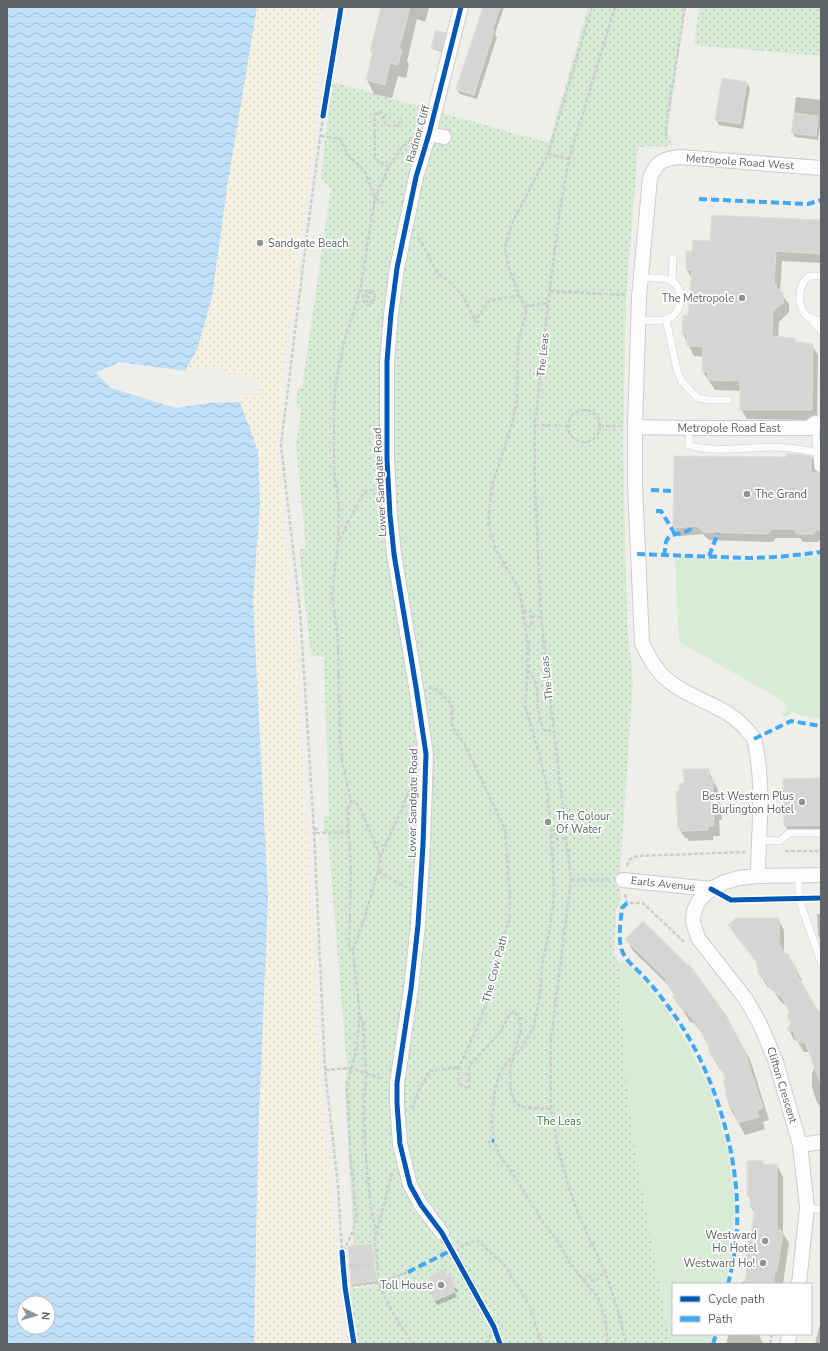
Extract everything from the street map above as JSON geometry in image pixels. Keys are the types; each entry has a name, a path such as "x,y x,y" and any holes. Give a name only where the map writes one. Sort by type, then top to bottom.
{"street":[{"name":"Radnor Cliff","path":"397,268 416,177 429,134 460,7"},
{"name":"Radnor Cliff","path":"429,134 444,137"},
{"name":"Metropole Road West","path":"641,278 650,178 654,169 660,162 680,157 821,168"},
{"name":"Lower Sandgate Road","path":"397,268 387,361 388,486 394,554 426,754 424,837 420,896 411,990 397,1083 397,1104 400,1144 410,1185 421,1205 442,1233"},
{"path":"641,278 638,320 635,484 642,643 649,659 659,672 684,691 714,705 740,722 754,739 759,766 760,840 758,852 758,876"},
{"name":"Metropole Road East","path":"635,427 809,428 818,424"},
{"name":"Earls Avenue","path":"622,880 711,889 732,880 758,876 821,875"},
{"name":"Clifton Crescent","path":"711,889 700,898 694,911 693,922 698,938 745,998 759,1022 776,1062 800,1144 814,1209 800,1283"},
{"path":"800,1144 821,1142"}],"lane":[{"path":"672,282 673,258"},
{"path":"821,276 811,276 803,283 799,293 800,303 806,315 821,331"},
{"path":"638,320 666,319 674,315 680,308 681,296 676,285 668,279 641,278"},
{"path":"666,319 677,370 682,382 698,398 709,400 728,400"},
{"path":"811,319 821,321"},
{"path":"818,424 818,467 821,466"},
{"path":"689,428 689,445 697,448 741,449 776,447 817,452"},
{"path":"760,840 780,841 789,833 821,833"},
{"path":"799,875 799,899 821,962"},
{"path":"442,1233 474,1291"}],"path":[{"path":"592,7 548,154 513,221 505,247 508,266 519,295 525,306 526,314 518,343 517,401 512,424 492,486 488,523 496,550 519,589 524,611 528,644 528,671 525,706 546,782 551,830 554,892 551,922 542,966 540,994 534,1026 520,1051 514,1054 504,1066 498,1078 494,1096 492,1120 496,1148 501,1158 510,1169 543,1222 559,1243 570,1263 598,1298 605,1317 608,1344"},
{"path":"666,136 666,126 685,7"},
{"path":"389,167 375,159 374,117 377,112 381,112 384,116 385,125 392,126 399,125 401,118"},
{"path":"323,116 281,445 300,610 314,830 325,1070 338,1186 344,1273"},
{"path":"321,136 340,139 350,158 365,172 375,198 385,204"},
{"path":"354,950 349,949 351,872 348,808 351,801 342,761 340,740 338,638 332,594 338,542 339,508 334,469 334,411 336,381 344,342 360,291 375,198 389,167 402,147 414,138"},
{"path":"548,154 569,159"},
{"path":"406,225 422,243 437,273 452,284 462,296 476,318 489,301 519,295"},
{"path":"366,291 374,292 376,295 375,300 372,299 369,305 364,303 363,296 366,291"},
{"path":"550,291 639,297"},
{"path":"525,306 548,303"},
{"path":"582,409 595,414 598,418 600,426 596,437 586,442 580,442 571,437 567,426 571,416 575,412 582,409"},
{"path":"535,426 567,426"},
{"path":"600,426 635,427"},
{"path":"338,542 364,492 388,486"},
{"path":"524,611 530,610 531,617 532,626 526,627"},
{"path":"531,617 540,617"},
{"path":"528,671 534,676 536,683 538,710 542,725 545,730 553,730"},
{"path":"342,1252 352,1236 356,1224 347,1086 356,1051 360,1016 354,950 378,871 381,855 413,783"},
{"path":"351,801 355,801 361,810 381,855"},
{"path":"314,830 317,830 317,833 349,832"},
{"path":"551,830 556,830 557,839 566,838"},
{"path":"378,871 420,896"},
{"path":"571,880 622,880"},
{"path":"419,1090 430,1071 458,1067 458,1083 469,1089 469,1066 498,1035 509,1016 514,1011 520,1019 521,1030 510,1071 511,1092 515,1102 520,1106 527,1108 551,1109"},
{"path":"360,1016 364,1022 366,1072 364,1106 365,1147 371,1210 374,1224 377,1229"},
{"path":"325,1070 351,1068 366,1072 385,1080"},
{"path":"488,1142 492,1141"},
{"path":"392,1170 375,1239 379,1283 395,1317 413,1344"},
{"path":"452,1250 477,1240 506,1266 529,1304 542,1344"},
{"path":"343,1266 370,1264"},
{"path":"345,1287 379,1283 408,1272"},
{"path":"583,1280 589,1276 594,1282 605,1272"},
{"path":"344,1280 346,1294"},
{"path":"487,1344 494,1327"}],"green space":[{"name":"The Leas","path":"588,7 686,7 668,127 671,142 666,147 638,147 626,298 623,444 627,623 633,682 620,873 616,876 616,885 620,890 621,899 616,910 614,953 619,965 624,1060 629,1108 636,1156 670,1344 359,1344 348,1289 377,1286 373,1244 354,1245 345,1089 347,1066 328,836 324,831 324,816 329,814 324,657 311,655 299,550 306,548 296,446 301,410 296,405 298,388 302,388 331,188 321,180 333,82 549,143"},
{"path":"699,7 821,7 821,56 694,45"},
{"path":"677,554 713,560 741,561 776,560 821,555 821,718 804,716 793,712 786,717 781,713 785,711 787,706 780,699 679,642 675,559"},
{"path":"619,887 621,899 616,910 614,953 619,964 625,960 665,1007 690,1048 712,1094 728,1151 735,1198 732,1246 726,1283 672,1283 672,1335 713,1335 710,1344 633,1344 577,889"}],"sand":[{"path":"176,7 323,7 319,35 314,140 283,366 277,443 285,546 294,625 318,1056 335,1242 342,1344 185,1344 240,402 239,396 261,395 259,381 240,372 227,374 215,366 185,371 161,355"}],"water":[{"path":"7,7 257,7 227,188 212,297 198,347 185,371 119,362 96,373 111,388 175,408 210,403 240,402 258,451 260,504 253,601 268,897 258,1142 254,1344 7,1344"}],"building":[{"path":"381,7 410,7 399,49 402,50 398,65 390,63 385,85 366,80 373,51 370,51"},
{"path":"483,7 500,7 474,95 456,89"},
{"path":"436,30 446,33 441,50 431,47"},
{"path":"722,78 747,82 740,124 715,120"},
{"path":"794,113 818,116 816,136 791,133"},
{"name":"The Metropole","path":"712,215 821,220 821,254 776,251 774,283 777,284 776,287 783,293 784,302 773,311 772,336 795,338 795,342 813,344 812,410 740,410 740,381 708,380 708,372 702,372 703,347 687,346 687,335 682,334 683,315 688,316 692,270 686,270 686,251 692,252 693,240 710,241"},
{"name":"The Grand","path":"786,453 811,456 811,473 821,473 821,530 816,530 813,534 797,534 794,529 771,529 768,534 703,532 697,526 673,528 674,456 786,457"},
{"path":"683,769 709,769 709,779 713,779 713,794 716,794 716,810 714,810 714,826 708,826 708,830 682,831 682,828 678,828 676,791 679,791 679,784 684,783"},
{"name":"Best Western Plus Burlington Hotel","path":"821,778 821,825 784,826 783,779"},
{"path":"736,918 779,918 779,943 784,953 788,954 797,969 796,973 818,1011 821,1012 821,1082 805,1042 797,1042 794,1032 787,1030 791,1023 787,1017 789,1011 781,996 769,987 765,979 758,973 757,962 728,925"},
{"path":"643,921 688,965 689,964 726,1015 744,1050 763,1108 757,1110 759,1117 738,1123 734,1110 730,1108 725,1093 726,1090 723,1080 726,1079 715,1058 712,1058 709,1052 709,1047 698,1026 686,1011 682,1010 673,997 674,994 665,981 667,980 625,939"},
{"path":"763,1160 763,1165 777,1164 777,1230 783,1231 777,1271 775,1271 773,1283 745,1283 748,1258 746,1255 748,1238 751,1235 755,1207 750,1207 750,1198 747,1196 747,1161"},
{"path":"372,1244 376,1281 351,1284 348,1246"},
{"name":"Toll House","path":"444,1269 447,1276 451,1275 456,1287 453,1288 455,1292 434,1301 426,1282 431,1280 429,1276"}],"marked path":[{"path":"699,199 808,204 821,200"},
{"path":"651,490 673,491"},
{"path":"656,511 661,511 675,534"},
{"path":"664,556 668,538 686,531 693,526"},
{"path":"709,556 718,533"},
{"path":"637,554 749,558 779,557 821,552"},
{"path":"754,739 791,721 821,726"},
{"path":"627,903 622,908 620,922 620,942 624,956 660,996 683,1028 707,1073 724,1124 735,1176 737,1202 736,1242 728,1283"},
{"path":"408,1272 452,1250"},
{"path":"713,1344 716,1335"}],"cycle path":[{"path":"323,116 341,7"},
{"path":"461,7 429,134 416,177 397,268 387,361 387,460 390,515 394,554 426,754 423,845 418,925 411,989 397,1083 397,1104 400,1144 410,1185 421,1205 442,1233 494,1327 500,1344"},
{"path":"711,889 731,900 821,898"},
{"path":"342,1252 345,1287 354,1344"}],"place":[{"name":"Sandgate Beach","path":"260,243"},
{"name":"The Metropole","path":"742,298"},
{"name":"The Grand","path":"747,494"},
{"name":"Best Western Plus Burlington Hotel","path":"802,802"},
{"name":"The Colour Of Water","path":"548,822"},
{"name":"Westward Ho Hotel","path":"765,1241"},
{"name":"Westward Ho!","path":"763,1263"},
{"name":"Toll House","path":"441,1285"}]}
